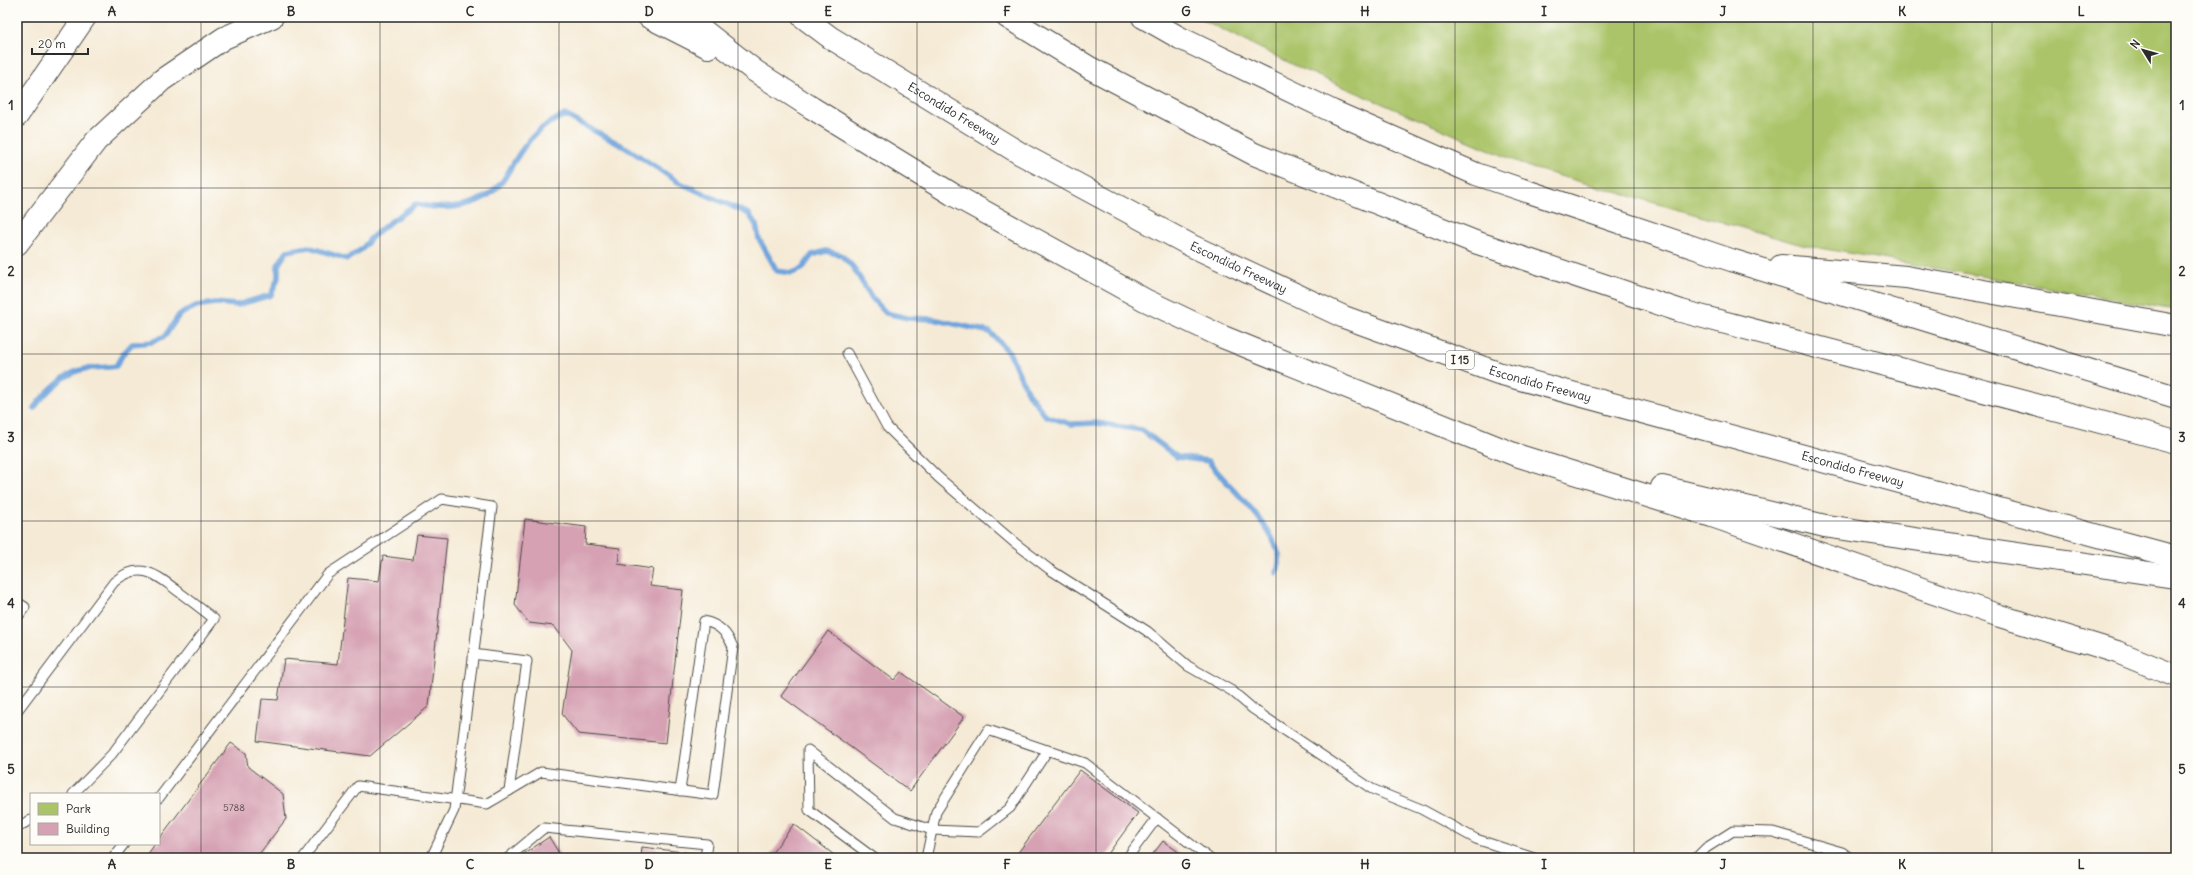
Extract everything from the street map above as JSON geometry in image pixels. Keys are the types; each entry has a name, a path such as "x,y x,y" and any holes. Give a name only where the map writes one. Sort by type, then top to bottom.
{"highway":[{"path":"17,116 85,17"},
{"path":"17,244 96,141 162,80 224,38 272,17"},
{"path":"649,17 756,71"},
{"path":"686,17 756,71 812,108 952,194 1145,300 1223,337 1516,455 1712,516 2000,616 2117,652 2176,676"},
{"name":"Escondido Freeway","path":"803,17 831,38 1022,154 1192,246 1344,317 1498,373 2176,557"},
{"path":"1007,17 1090,68 1254,154 1475,242 1681,311 2176,442"},
{"path":"1143,17 1180,38 1332,111 1476,174 1734,261 2141,384 2176,397"},
{"path":"1734,261 1906,277 2176,326"},
{"path":"1439,425 1626,478 1825,526 2176,578"}],"lane":[{"path":"847,353 887,427 939,478 1015,543 1049,569 1147,631 1188,666 1232,691 1253,709 1372,789 1421,809 1476,839 1534,858"},
{"path":"160,797 328,574 442,500 492,507 454,810 431,858"},
{"path":"17,711 114,582 122,575 132,571 153,573 214,619 112,754 74,793"},
{"path":"17,602 25,607 17,618"},
{"path":"303,858 358,786 456,798 487,804 541,772 680,791 713,795 733,647 727,633 713,623 704,621 680,791"},
{"path":"473,654 527,661 510,791"},
{"path":"926,858 936,812 988,730 1085,763 1209,858"},
{"path":"874,858 809,810 808,750 895,818 932,830 979,832 1010,808 1048,750"},
{"path":"1127,858 1157,818"},
{"path":"17,827 30,820"},
{"path":"508,858 544,828 707,844 705,858"},
{"path":"1696,858 1706,848 1733,831 1773,832 1842,852 1851,858"},
{"path":"114,858 123,845"}],"green space":[{"path":"1197,17 2176,17 2176,310 1802,245 1532,168 1304,70"}],"building":[{"path":"525,519 586,527 585,544 620,548 618,564 653,569 650,586 683,590 666,743 578,734 562,714 572,650 554,626 529,623 515,605"},
{"path":"417,535 447,538 429,706 370,756 257,741 262,699 278,700 284,659 338,664 348,578 379,581 383,556 413,560"},
{"path":"828,631 894,680 901,672 964,717 910,791 781,696"},
{"path":"231,743 246,753 248,767 283,794 286,819 256,858 145,858 154,845 160,845 160,838"},
{"path":"1080,770 1138,813 1105,858 1014,858"},
{"path":"794,824 838,858 768,858"},
{"path":"549,837 562,858 518,858"},
{"path":"1163,841 1187,858 1150,858"},
{"path":"642,847 699,854 698,858 641,858"}],"waterway":[{"path":"34,408 56,384 70,374 85,369 116,366 123,354 132,344 152,342 165,336 179,315 196,306 215,303 237,305 271,295 278,278 278,265 287,251 309,247 347,259 362,249 371,238 386,225 416,204 439,207 462,206 483,198 501,183 519,154 535,134 548,124 565,115 630,150 678,182 749,214 756,225 759,239 777,271 792,273 802,269 812,255 826,251 841,255 853,267 872,298 886,313 908,318 933,319 990,332 1009,352 1028,393 1046,416 1071,424 1096,423 1142,430 1177,457 1208,461 1248,505 1267,529 1279,555 1277,573"}]}
